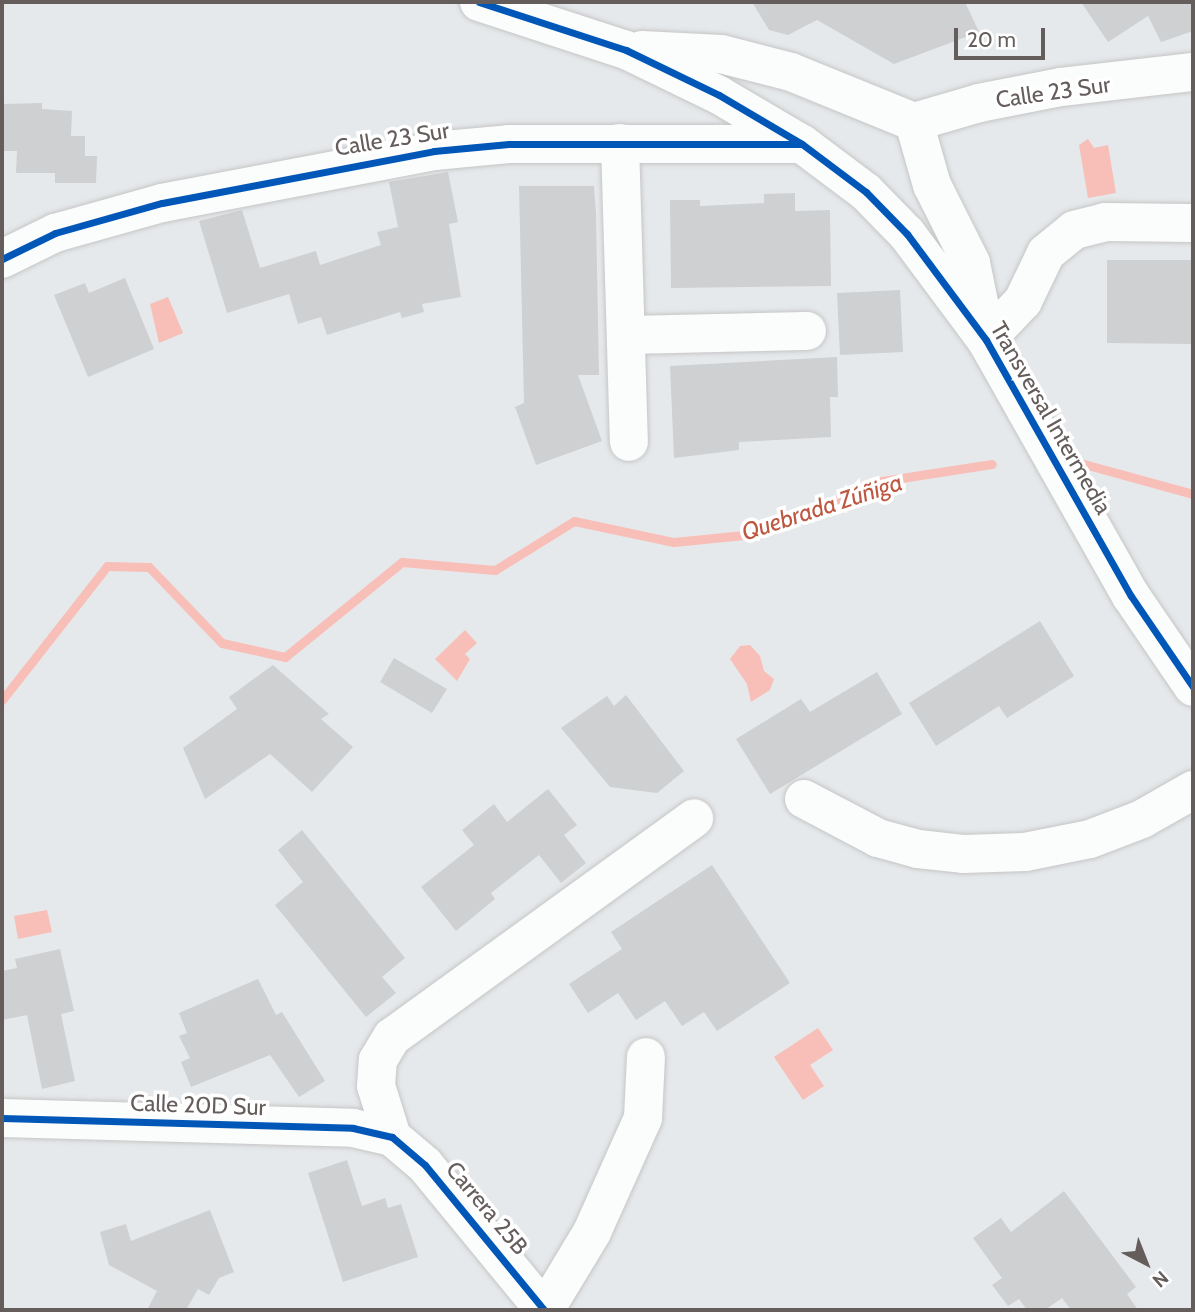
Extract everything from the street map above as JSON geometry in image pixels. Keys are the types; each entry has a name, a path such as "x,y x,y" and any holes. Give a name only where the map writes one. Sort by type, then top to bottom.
{"street":[{"name":"Transversal Intermedia","path":"479,2 626,50 719,95 802,144 866,192 907,234 986,340 1130,596 1193,687"},
{"path":"626,50 721,54 836,87 914,121 932,185 971,263 981,298 986,340"},
{"name":"Calle 23 Sur","path":"914,121 1061,87 1193,72"},
{"path":"620,143 628,335 629,442"},
{"name":"Calle 23 Sur","path":"2,259 55,233 162,203 355,163 509,144 802,144"},
{"path":"986,340 1023,301 1046,253 1074,230 1105,222 1193,223"},
{"path":"628,335 807,331"},
{"path":"804,799 878,838 918,849 963,853 1025,852 1090,839 1142,819 1193,790"},
{"path":"392,1137 376,1086 378,1060 392,1037 694,818"},
{"path":"545,1310 593,1232 643,1118 646,1057"},
{"name":"Calle 20D Sur","path":"2,1118 353,1128 392,1137"},
{"name":"Carrera 25B","path":"392,1137 425,1165 545,1310"}],"shaded area":[{"path":"1088,139 1094,148 1108,145 1116,193 1088,198 1079,145"},
{"path":"168,297 183,333 159,343 150,304"},
{"path":"465,630 477,643 465,654 470,659 457,681 435,659"},
{"path":"750,645 760,656 764,671 774,679 770,690 751,702 747,684 730,659 740,646"},
{"path":"47,910 52,932 18,939 14,916"},
{"path":"818,1028 833,1050 810,1065 824,1086 803,1100 774,1057"}],"building":[{"path":"752,2 965,2 979,32 894,64 817,20 788,35 769,30"},
{"path":"1081,2 1193,2 1193,31 1161,42 1148,16 1108,42"},
{"path":"42,103 42,109 72,111 71,136 85,136 85,156 97,156 96,183 55,183 55,173 16,173 17,151 2,151 2,104"},
{"path":"448,172 458,222 449,224 461,297 422,304 424,312 402,318 400,312 327,335 321,317 298,324 289,294 227,313 199,221 242,210 260,268 316,251 320,265 381,245 377,232 398,227 389,182"},
{"path":"519,186 594,186 596,213 599,375 578,375 602,441 536,465 515,407 524,403"},
{"path":"795,193 795,211 830,210 831,286 671,288 670,200 700,200 700,206 764,203 764,194"},
{"path":"1107,260 1193,260 1193,344 1107,343"},
{"path":"125,278 154,349 88,377 54,295 85,283 89,293"},
{"path":"900,290 903,352 840,355 837,293"},
{"path":"837,357 838,397 830,397 831,437 739,442 739,450 674,458 670,366"},
{"path":"1040,621 1074,676 1007,718 999,706 936,746 909,703"},
{"path":"394,658 447,689 432,713 380,682"},
{"path":"273,665 329,714 321,719 353,747 312,792 270,754 205,799 183,748 237,709 229,697"},
{"path":"877,672 902,714 770,794 736,739 801,699 810,712"},
{"path":"626,695 684,771 657,793 610,787 561,728 607,696 614,706"},
{"path":"548,789 577,825 564,835 586,863 561,883 539,855 491,893 495,899 456,931 421,887 474,845 462,830 494,804 507,822"},
{"path":"302,830 405,958 382,977 396,993 366,1017 275,905 303,882 278,850"},
{"path":"712,865 790,983 717,1031 704,1012 682,1026 665,1001 636,1020 618,993 588,1013 569,984 622,949 611,932"},
{"path":"60,949 74,1011 61,1014 75,1081 42,1089 27,1015 2,1020 2,971 17,968 15,959"},
{"path":"258,979 276,1015 282,1012 325,1081 299,1097 270,1055 191,1087 181,1062 190,1058 179,1036 187,1033 179,1013"},
{"path":"347,1160 362,1206 385,1198 388,1208 401,1204 418,1257 343,1282 308,1173"},
{"path":"1064,1191 1136,1287 1127,1294 1138,1310 1071,1310 1062,1298 1045,1310 1027,1310 1019,1299 1008,1306 992,1285 1002,1278 973,1238 1001,1218 1011,1232"},
{"path":"210,1210 234,1272 219,1278 209,1295 198,1289 186,1310 147,1310 157,1291 109,1265 100,1232 126,1224 131,1241"}],"waterway":[{"name":"Quebrada Zúñiga","path":"1073,461 1193,494"},
{"name":"Quebrada Zúñiga","path":"2,700 107,566 149,567 222,643 285,657 402,562 495,570 574,521 674,542 754,534 882,481 992,464"}],"cycle path":[{"path":"479,2 626,50 719,95 802,144 866,192 907,234 986,340 1131,596 1193,687"},
{"path":"2,259 55,233 162,203 434,151 509,144 801,144"},
{"path":"2,1118 353,1128 392,1137 425,1165 544,1310"}]}
